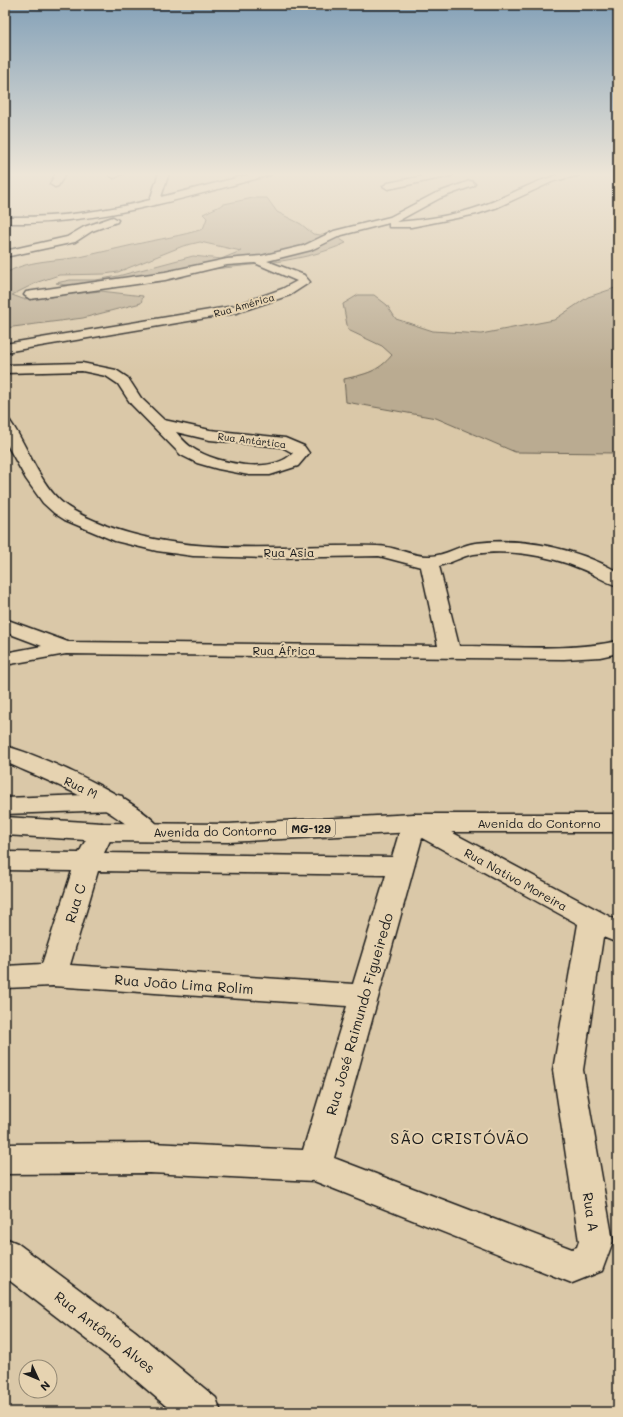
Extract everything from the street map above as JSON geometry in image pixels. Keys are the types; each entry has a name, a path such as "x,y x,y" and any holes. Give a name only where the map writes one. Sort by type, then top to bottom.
{"street":[{"path":"5,254 72,239"},
{"path":"30,295 165,276 227,262 261,260 302,249 324,239"},
{"name":"Rua América","path":"5,348 236,309 286,292 304,282 300,278 260,262 261,260"},
{"name":"Rua Antártica","path":"5,369 82,367 111,373 124,381 136,401 187,452 203,460 224,466 249,470 270,470 292,463 301,454 298,449 285,443 210,435 160,424"},
{"name":"Rua Asia","path":"5,424 43,492 58,508 107,533 148,544 177,548 237,552 382,551 429,562 474,549 538,551 582,562 604,570 618,580"},
{"path":"429,562 450,651"},
{"path":"5,624 66,648"},
{"name":"Rua África","path":"5,659 66,648 564,653 600,651 618,647"},
{"name":"Rua M","path":"5,753 112,802 139,821 151,832"},
{"path":"5,806 112,802"},
{"name":"Avenida do Contorno","path":"5,826 102,832 228,833 414,823 618,823"},
{"name":"Rua José Raimundo Figueiredo","path":"315,1166 414,823"},
{"name":"Rua Nativo Moreira","path":"414,823 605,927"},
{"name":"Rua C","path":"53,975 88,862 95,843 102,832"},
{"path":"5,861 402,866"},
{"name":"Rua A","path":"315,1166 572,1266 590,1259 596,1241 568,1070 605,927"},
{"name":"Rua João Lima Rolim","path":"5,977 53,975 363,996"},
{"path":"5,1159 150,1158 315,1166"},
{"name":"Rua Antônio Alves","path":"5,1255 122,1344 202,1412"}],"shaded area":[{"path":"163,239 340,239 346,243 329,250 292,259 197,271 126,283 71,286 56,283 70,280 96,280 118,276 193,256 221,259 241,251 200,242 183,246 118,272 105,274 59,275 38,282 12,295 23,299 101,291 143,296 141,303 83,318 5,328 5,274 22,266 80,257"},
{"path":"618,287 618,453 515,452 436,418 346,402 344,379 371,372 387,361 392,355 382,346 348,330 343,304 358,295 374,295 387,305 396,319 433,331 481,334 554,320 588,297"}],"district":[{"name":"SÃO CRISTÓVÃO","path":"460,1137"}]}
